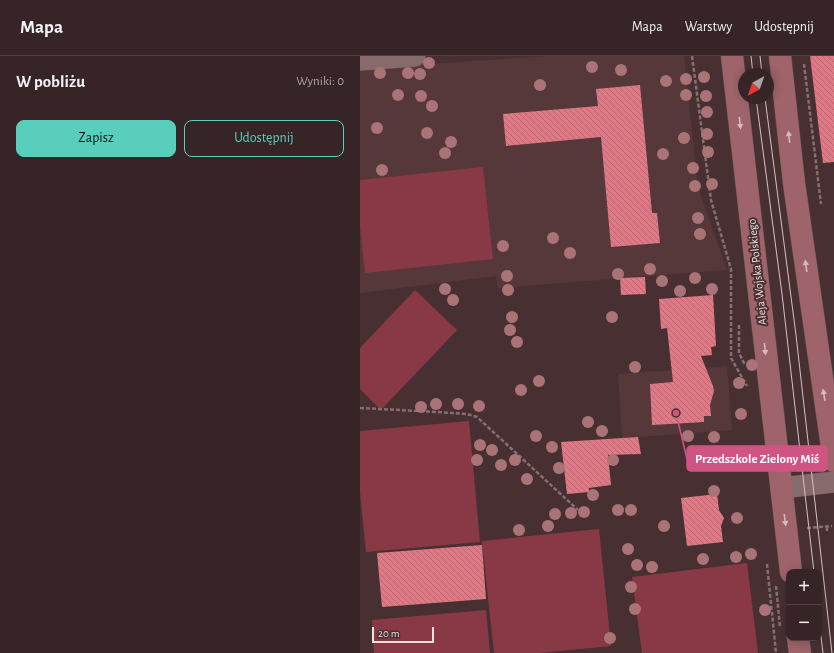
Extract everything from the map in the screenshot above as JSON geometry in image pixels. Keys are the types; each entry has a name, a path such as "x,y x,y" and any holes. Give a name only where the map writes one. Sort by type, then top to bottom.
{"main road":[{"name":"Aleja Wojska Polskiego","path":"732,56 781,488 783,579"},
{"path":"780,56 800,221 834,461"},
{"path":"793,641 800,653"}],"street":[{"path":"360,60 416,56"},
{"path":"781,488 834,482"}],"path":[{"path":"692,56 711,200 731,269 731,358 749,390"},
{"path":"804,62 822,211"},
{"path":"360,408 467,414 477,417 578,510"},
{"path":"802,528 832,526"},
{"path":"827,527 827,533"},
{"path":"766,557 776,653"},
{"path":"783,579 786,606"}],"shaded area":[{"path":"547,56 684,56 698,188 727,270 498,288 496,276 360,293 360,69"},
{"path":"483,167 493,259 365,273 360,226 360,180"},
{"path":"415,290 457,330 381,410 360,389 360,348"},
{"path":"727,366 732,430 622,438 618,374"},
{"path":"469,421 480,542 366,552 360,492 360,431"},
{"path":"599,529 611,646 539,653 494,653 482,541"},
{"path":"747,563 758,653 642,653 632,577"},
{"path":"486,610 490,653 374,653 372,620"}],"building":[{"path":"810,56 834,56 834,162 823,163"},
{"path":"640,85 652,213 657,213 660,243 611,247 601,137 506,146 503,114 598,106 596,89"},
{"path":"645,277 646,294 621,295 620,278"},
{"path":"713,295 716,346 711,347 712,355 701,356 714,391 710,405 711,416 704,416 704,422 652,425 650,384 673,382 667,328 661,329 659,299"},
{"path":"638,437 641,454 608,455 611,485 589,488 589,492 567,494 561,442"},
{"path":"717,494 719,510 724,518 721,526 723,542 687,546 681,498"},
{"path":"482,545 486,599 382,607 377,553"}],"tram line":[{"path":"751,56 752,68"},
{"path":"760,56 761,68"},
{"path":"757,104 782,294 814,569"},
{"path":"766,104 796,335 832,653"},
{"path":"822,641 823,653"}],"place":[{"name":"Przedszkole Zielony Miś","path":"676,413"}]}
